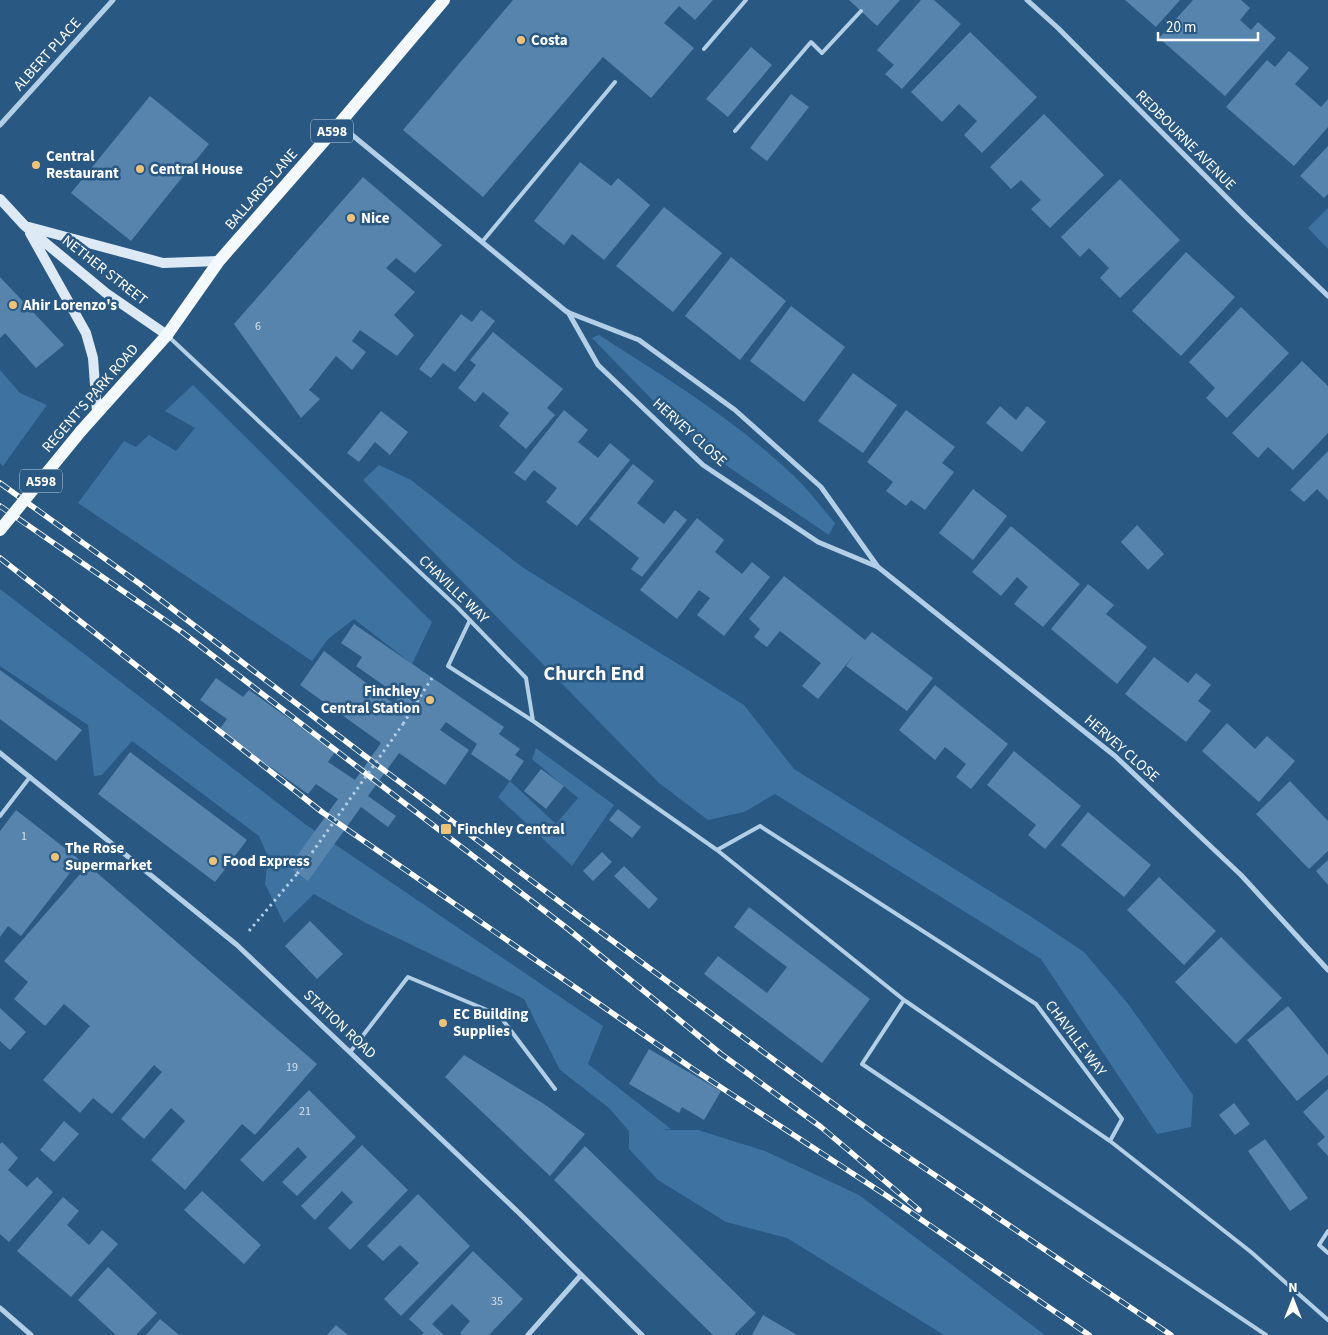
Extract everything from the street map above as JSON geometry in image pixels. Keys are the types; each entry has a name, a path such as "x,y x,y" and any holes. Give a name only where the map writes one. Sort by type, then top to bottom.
{"main road":[{"name":"BALLARDS LANE","path":"167,335 219,261 444,0"},
{"name":"NETHER STREET","path":"0,199 25,226 106,293 167,335"},
{"path":"25,226 163,264 219,261"},
{"name":"NETHER STREET","path":"25,226 86,333 92,358 97,412"},
{"name":"REGENT'S PARK ROAD","path":"0,530 97,412 167,335"}],"street":[{"name":"ALBERT PLACE","path":"0,125 113,0"},
{"name":"REDBOURNE AVENUE","path":"1027,0 1058,28 1246,217 1328,296"},
{"name":"HERVEY CLOSE","path":"338,124 567,312 639,340 735,410 821,487 878,567"},
{"name":"HERVEY CLOSE","path":"567,312 598,365 703,465 818,542 878,567 1115,756 1241,875 1328,970"},
{"name":"STATION ROAD","path":"0,753 238,945 518,1212 642,1335"},
{"path":"528,1335 581,1275"},
{"path":"0,1308 31,1335"}],"lane":[{"path":"704,49 746,0"},
{"path":"735,131 811,42 822,53 861,11"},
{"path":"482,242 615,82"},
{"name":"CHAVILLE WAY","path":"167,335 470,620 526,678 533,721"},
{"path":"470,620 448,666 533,721 717,850 904,1000 1110,1141 1251,1252 1328,1320"},
{"path":"0,816 30,777"},
{"name":"CHAVILLE WAY","path":"717,850 760,826 1036,1004 1122,1119 1110,1141"},
{"path":"351,1051 408,978 499,1015 556,1089"},
{"path":"904,1000 862,1064 1266,1335"},
{"path":"1328,1231 1320,1245 1328,1253"}],"path":[{"path":"238,945 297,874 402,724 432,678 432,671"}],"shaded area":[{"path":"1328,208 1328,249 1308,228"},
{"path":"599,335 723,417 799,480 835,523 829,535 727,466 674,422 592,338"},
{"path":"0,370 20,393 47,405 3,466 0,463"},
{"path":"193,385 432,622 412,664 354,619 328,639 312,661 78,503 124,441 136,447 149,435 176,451 195,428 165,411"},
{"path":"379,465 411,480 522,567 744,705 794,769 1027,914 1084,952 1129,1005 1193,1095 1191,1127 1157,1134 1041,959 775,794 744,812 708,820 659,783 363,480"},
{"path":"0,589 305,824 603,1026 588,1064 671,1129 661,1130 698,1130 765,1151 859,1195 1045,1335 944,1335 787,1238 726,1222 658,1180 629,1149 629,1131 609,1108 560,1070 524,999 364,922 314,894 284,923 265,884 268,857 259,836 132,741 102,775 94,776 88,725 0,666"},
{"path":"536,748 614,805 572,866 498,797 510,781 556,824 578,798 532,759"}],"building":[{"path":"513,0 713,0 695,20 679,6 664,23 694,48 651,98 603,57 483,197 403,130"},
{"path":"849,0 900,0 877,26"},
{"path":"921,0 934,0 961,24 902,89 885,74 894,65 877,50"},
{"path":"1125,0 1180,0 1156,27"},
{"path":"1193,0 1241,0 1250,8 1240,20 1251,30 1258,22 1276,38 1225,96 1159,38"},
{"path":"970,32 1037,97 982,153 964,135 977,121 959,104 942,122 911,92"},
{"path":"751,47 772,65 728,117 706,99"},
{"path":"1289,51 1309,68 1295,84 1321,107 1328,99 1328,127 1294,166 1226,107 1267,60 1275,67"},
{"path":"791,94 809,107 767,161 750,148"},
{"name":"Central House","path":"150,96 209,144 131,241 71,193"},
{"path":"1044,114 1104,175 1050,228 1031,209 1041,200 1021,180 1011,189 990,167"},
{"path":"1328,146 1328,194 1324,198 1300,176"},
{"path":"580,162 611,186 618,178 650,205 604,260 572,234 564,245 534,221"},
{"path":"363,177 442,245 415,273 396,258 386,268 415,292 394,315 414,335 397,356 360,330 352,341 366,352 352,370 336,356 309,390 320,399 301,418 234,324"},
{"path":"1120,179 1180,240 1120,298 1100,278 1109,268 1089,248 1080,257 1061,237"},
{"path":"664,207 722,253 673,312 616,266"},
{"path":"1186,252 1235,297 1181,356 1132,311"},
{"path":"731,257 786,301 740,360 685,316"},
{"name":"Ahir Lorenzo's","path":"0,277 64,345 36,368 5,333 0,338"},
{"path":"791,306 845,347 804,402 750,361"},
{"path":"1241,307 1289,353 1227,418 1206,398 1215,388 1189,362"},
{"path":"481,310 495,321 455,372 443,363 431,378 419,369 461,314 472,322"},
{"path":"493,332 563,389 547,408 555,415 526,449 499,426 509,413 483,392 475,402 458,388 476,365 470,360"},
{"path":"1302,361 1328,386 1328,433 1293,470 1268,447 1258,458 1232,433"},
{"path":"853,373 897,405 863,453 818,421"},
{"path":"1000,406 1016,420 1027,406 1046,422 1022,452 986,423"},
{"path":"564,410 588,430 578,442 598,458 610,443 630,460 577,526 546,502 557,488 534,470 525,481 514,473"},
{"path":"906,410 955,447 942,463 954,472 925,510 911,500 906,506 886,491 893,482 867,462"},
{"path":"381,411 408,432 390,455 375,442 359,462 347,453"},
{"path":"1328,451 1328,500 1317,489 1304,502 1290,490"},
{"path":"633,464 654,481 637,503 664,524 675,510 687,520 642,577 631,569 639,558 589,519"},
{"path":"973,489 1007,516 973,560 939,533"},
{"path":"697,518 724,540 715,552 742,574 752,562 770,577 724,636 697,615 710,598 699,590 677,619 640,590"},
{"path":"1137,525 1164,554 1148,570 1121,542"},
{"path":"1011,526 1080,584 1043,627 1014,604 1028,587 1017,577 1001,596 972,572"},
{"path":"784,576 865,640 872,632 933,678 907,711 846,666 855,654 818,699 802,686 821,663 780,631 767,647 754,637 760,629 749,619"},
{"path":"1088,584 1114,605 1106,614 1147,647 1117,684 1051,629"},
{"path":"354,624 504,727 499,734 520,749 515,755 524,761 510,781 471,754 477,744 446,722 440,730 469,750 445,785 399,753 368,796 396,816 388,827 361,807 308,881 289,867 338,799 316,784 308,794 219,730 227,719 200,700 216,678 243,697 249,690 335,752 328,762 355,780 381,743 300,685 324,651 394,704 399,696 356,666 362,657 341,643"},
{"path":"1154,657 1188,683 1196,673 1211,685 1198,701 1211,711 1186,742 1125,694"},
{"path":"0,670 82,730 56,761 0,719"},
{"path":"935,685 1008,744 971,789 956,777 966,764 945,747 935,760 899,730"},
{"path":"1227,723 1255,749 1267,736 1295,761 1259,802 1202,751"},
{"path":"1014,751 1081,806 1045,849 1028,835 1036,825 987,785"},
{"path":"130,752 247,840 215,882 98,794"},
{"path":"541,769 564,786 546,809 524,791"},
{"path":"1290,781 1328,821 1328,851 1309,869 1256,814"},
{"path":"618,809 641,827 632,838 609,820"},
{"path":"16,810 80,860 21,936 8,926 0,937 0,831"},
{"path":"1088,812 1151,865 1124,897 1061,845"},
{"path":"602,852 612,862 593,881 583,871"},
{"path":"1328,860 1328,885 1316,871"},
{"path":"88,865 317,1064 255,1135 242,1124 185,1190 151,1160 185,1121 171,1108 144,1139 121,1119 162,1072 154,1065 112,1114 93,1098 80,1113 43,1080 90,1026 64,1004 45,1026 14,999 28,982 4,961"},
{"path":"624,866 658,899 649,909 614,876"},
{"path":"1159,877 1216,931 1184,965 1127,910"},
{"path":"749,907 870,999 822,1063 704,974 718,956 767,993 787,967 734,927"},
{"path":"310,921 343,954 317,979 285,946"},
{"path":"1221,937 1282,998 1236,1044 1175,982"},
{"path":"1288,1006 1328,1055 1328,1075 1297,1101 1247,1040"},
{"path":"0,1008 26,1032 10,1050 0,1041"},
{"path":"649,1049 721,1091 704,1120 682,1107 679,1113 629,1084"},
{"path":"464,1055 544,1104 585,1134 550,1176 445,1077"},
{"path":"1328,1089 1328,1156 1317,1144 1325,1137 1303,1112"},
{"path":"309,1090 356,1137 297,1196 282,1182 307,1157 298,1147 263,1182 240,1160"},
{"path":"1234,1103 1250,1124 1235,1135 1219,1115"},
{"path":"64,1121 79,1134 54,1162 40,1150"},
{"path":"1265,1139 1308,1198 1290,1211 1248,1151"},
{"path":"2,1142 18,1158 8,1170 27,1187 37,1177 53,1192 9,1242 0,1234 0,1144"},
{"path":"362,1145 408,1190 350,1250 328,1228 353,1202 342,1191 315,1220 301,1206"},
{"path":"585,1146 756,1313 734,1335 713,1335 554,1180"},
{"path":"202,1191 261,1245 244,1264 184,1210"},
{"path":"418,1194 470,1246 401,1316 384,1299 419,1263 400,1245 383,1261 367,1246"},
{"path":"63,1197 79,1211 67,1225 89,1245 102,1230 118,1244 71,1297 17,1251"},
{"path":"473,1251 523,1299 489,1335 462,1335 460,1333 470,1321 452,1304 432,1324 444,1335 421,1335 424,1333 409,1319"},
{"path":"108,1267 157,1313 136,1335 116,1335 78,1300"},
{"path":"763,1315 797,1335 752,1335"},
{"path":"160,1319 179,1335 146,1335"},
{"path":"336,1325 348,1335 327,1335"}],"railway":[{"path":"0,483 140,584 576,914 880,1138 1171,1335"},
{"path":"0,506 182,632 568,929 721,1054 821,1127 919,1210"},
{"path":"0,558 322,812 693,1069 887,1196 1089,1335"}],"place":[{"name":"Costa","path":"521,40"},
{"name":"Central Restaurant","path":"36,165"},
{"name":"Central House","path":"140,169"},
{"name":"Nice","path":"351,218"},
{"name":"Ahir Lorenzo's","path":"13,305"},
{"name":"Finchley Central Station","path":"430,700"},
{"name":"Finchley Central","path":"446,829"},
{"name":"The Rose Supermarket","path":"55,857"},
{"name":"Food Express","path":"213,861"},
{"name":"EC Building Supplies","path":"443,1023"}],"district":[{"name":"Church End","path":"594,673"}]}
